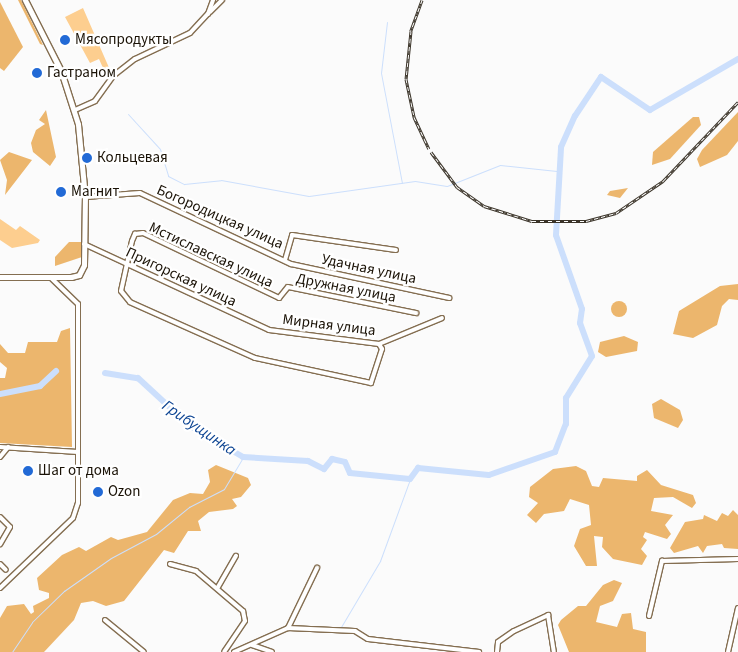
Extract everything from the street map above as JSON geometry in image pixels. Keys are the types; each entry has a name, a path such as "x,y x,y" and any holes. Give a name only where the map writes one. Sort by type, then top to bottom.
{"street":[{"path":"0,277 51,278 79,275 84,244 85,197 74,110 61,71 25,0"},
{"path":"208,14 213,0"},
{"path":"74,110 95,101 113,76 135,59 190,33 222,0"},
{"name":"Богородицкая улица","path":"85,197 140,193 286,260"},
{"name":"Мстиславская улица","path":"127,264 135,234 143,233 279,298"},
{"path":"286,260 292,235 396,250"},
{"name":"Пригорская улица","path":"84,244 269,330"},
{"name":"Удачная улица","path":"286,260 449,298"},
{"path":"127,264 121,291 130,302 255,358 371,383 382,349 378,344"},
{"path":"0,588 76,514 78,304 51,278"},
{"name":"Дружная улица","path":"279,298 288,287 416,313"},
{"name":"Мирная улица","path":"269,330 378,344 442,318"},
{"path":"0,447 78,452"},
{"path":"0,457 8,447"},
{"path":"0,517 10,527 0,544"},
{"path":"218,587 236,556"},
{"path":"649,616 662,561 738,560"},
{"path":"0,564 6,570"},
{"path":"170,564 196,571 218,587 246,616 224,652"},
{"path":"288,628 316,568"},
{"path":"728,652 738,608"},
{"path":"497,652 498,642 514,631 548,615 554,652"},
{"path":"106,620 144,652"},
{"path":"234,652 288,628 355,631 368,639 479,652"},
{"path":"252,645 272,652"}],"shaded area":[{"path":"18,0 21,0 43,45 40,44"},
{"path":"0,2 23,47 4,71 0,68"},
{"path":"83,8 110,70 107,77 99,59 90,63 65,17"},
{"path":"46,110 56,157 50,166 33,152 31,143 36,130 45,124 39,120"},
{"path":"738,112 738,141 727,155 700,167 697,159 702,150"},
{"path":"693,117 699,117 701,125 670,159 652,165 653,152"},
{"path":"9,152 32,160 5,195 7,180 0,160"},
{"path":"628,188 620,198 607,195 610,191"},
{"path":"0,219 16,230 20,226 40,240 38,243 12,248 0,240"},
{"path":"69,242 81,242 82,257 55,266 55,257"},
{"path":"738,284 738,300 729,299 722,306 717,325 693,338 673,334 679,311 720,286"},
{"path":"619,301 627,309 619,317 611,309"},
{"path":"70,328 72,447 0,443 0,378 5,378 7,368 0,362 0,344 8,353 25,353 28,342 57,342 61,331"},
{"path":"624,336 638,342 637,351 606,357 598,352 600,342"},
{"path":"661,399 680,410 683,420 678,428 654,418 652,404"},
{"path":"216,465 248,478 251,485 241,497 232,499 237,506 233,509 209,512 198,521 201,531 188,531 174,553 164,550 124,601 106,606 93,601 81,603 74,620 44,652 0,652 0,618 7,606 24,604 31,614 34,612 33,606 49,598 49,593 39,590 37,578 62,555 79,547 86,551 111,537 118,540 147,532 173,500 190,493 203,494 210,482 208,470"},
{"path":"576,466 586,471 592,486 599,487 603,478 637,481 637,476 647,470 661,485 693,495 696,503 692,508 673,497 654,498 651,511 673,515 665,525 671,534 667,539 645,532 643,537 647,540 641,549 647,556 642,565 613,559 602,547 603,537 594,536 597,566 586,566 574,546 580,529 591,525 589,505 570,499 564,511 544,514 536,523 527,515 538,503 529,497 530,487 553,469"},
{"path":"733,510 738,515 738,549 724,548 722,544 707,546 703,553 698,546 674,553 670,548 685,522 703,519 704,515 717,521 722,513 728,516"},
{"path":"614,580 622,583 613,601 600,606 596,622 617,627 622,614 631,613 633,629 646,632 646,652 569,652 558,625 561,620 578,606 586,606 603,585"}],"waterway":[{"path":"387,22 381,73 402,183"},
{"name":"Грибущинка","path":"105,373 138,378 190,426 243,457 308,461 324,469 332,459 345,462 350,473 410,479 418,468 489,475 555,452 566,424 566,398 592,356 580,323 582,309 556,235 561,147 575,116 601,77 650,110 738,59"},
{"path":"128,114 160,149 168,176 184,184 221,180 309,196 415,181 447,186 500,165 557,171"},
{"name":"Грибущинка","path":"0,394 40,386 56,371"},
{"path":"12,652 32,622 64,591 111,558 156,534 189,507 224,489 243,457"},
{"path":"341,627 380,561 410,479"}],"railway":[{"path":"422,0 411,31 406,79 414,117 429,149"},
{"path":"431,152 457,187 484,206 532,221 586,221 616,213 663,181 738,102"}],"place":[{"name":"Мясопродукты","path":"65,40"},
{"name":"Гастраном","path":"37,73"},
{"name":"Кольцевая","path":"87,158"},
{"name":"Магнит","path":"61,192"},
{"name":"Шаг от дома","path":"28,471"},
{"name":"Ozon","path":"98,492"}]}
